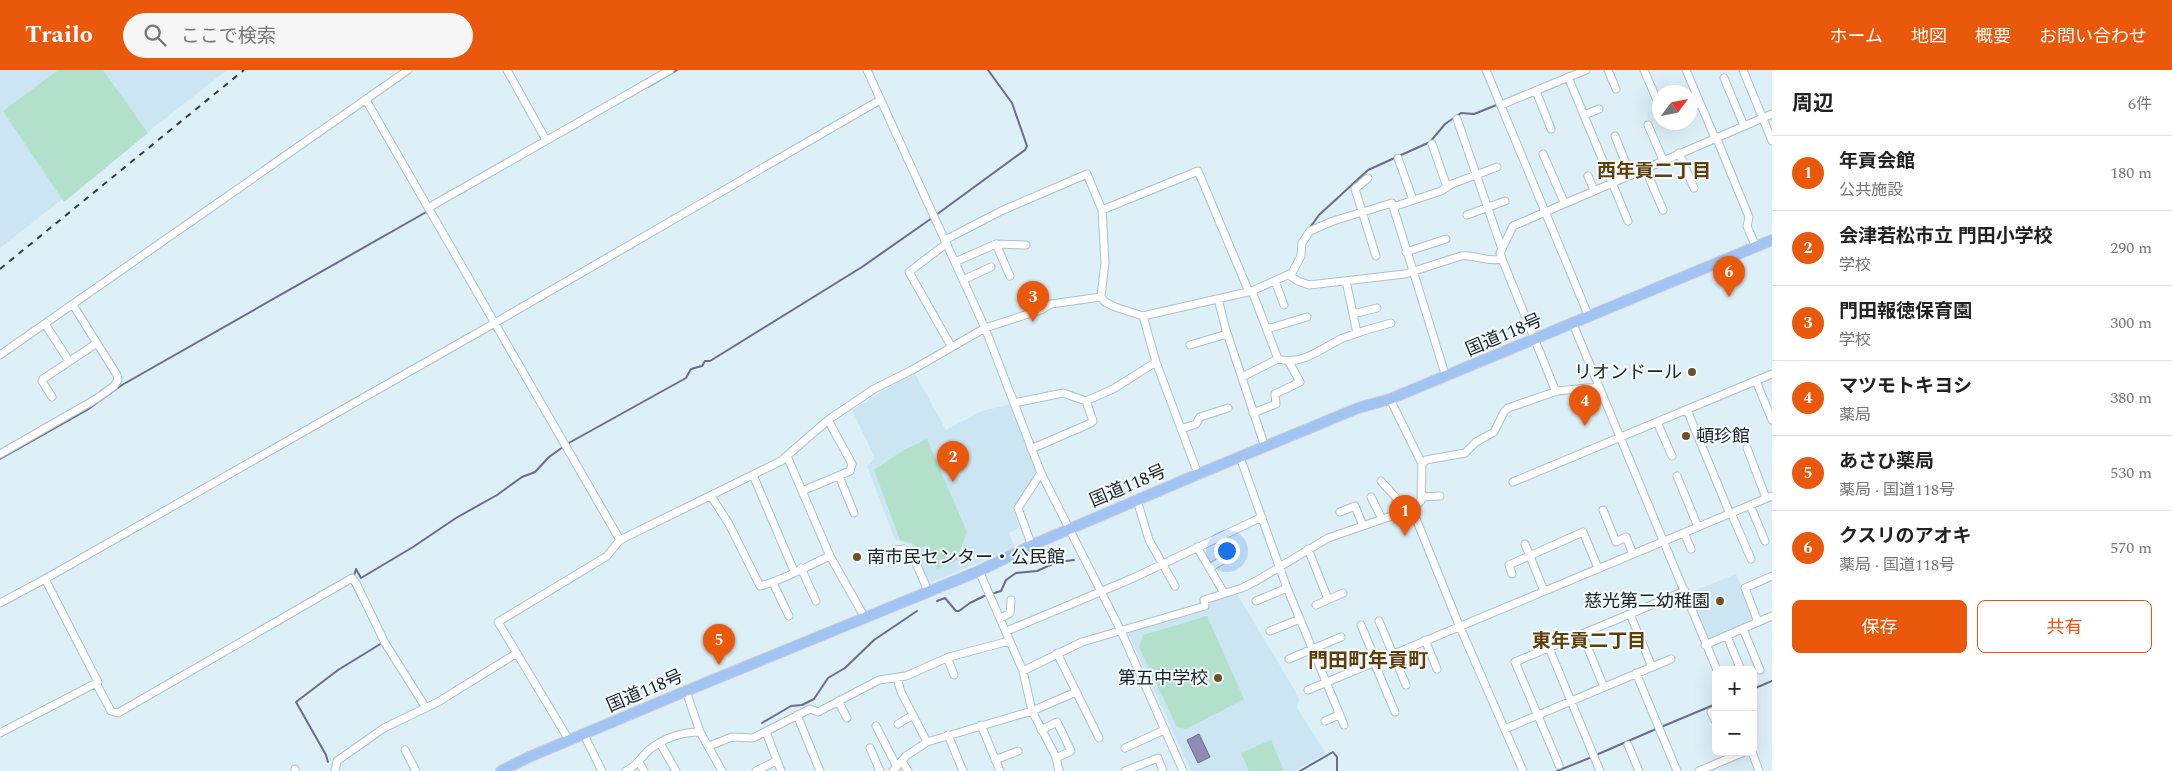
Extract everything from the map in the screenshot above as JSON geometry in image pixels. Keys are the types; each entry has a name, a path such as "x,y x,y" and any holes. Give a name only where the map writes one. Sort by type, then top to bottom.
{"highway":[{"name":"国道118号","path":"501,771 686,691 979,571 1198,474 1358,408 1390,399 1446,377 1772,240"}],"street":[{"path":"0,355 408,70"},
{"path":"507,70 546,140"},
{"path":"428,208 670,70"},
{"path":"867,70 985,328 1041,472 1121,631 1183,771"},
{"path":"1486,70 1590,317"},
{"path":"1501,106 1586,70"},
{"path":"1608,70 1616,89"},
{"path":"1644,70 1652,89"},
{"path":"1686,70 1749,217 1747,226 1756,247"},
{"path":"1743,70 1772,141"},
{"path":"1568,78 1628,221"},
{"path":"1724,78 1744,126"},
{"path":"1536,91 1551,129"},
{"path":"366,100 493,324 620,540"},
{"path":"0,602 45,579 493,324 880,100"},
{"path":"1584,115 1599,109"},
{"path":"1556,392 1500,253 1513,226 1564,202 1772,114"},
{"path":"1456,119 1502,249"},
{"path":"1648,125 1663,160"},
{"path":"1615,136 1630,174"},
{"path":"1432,144 1447,187"},
{"path":"1679,153 1694,188"},
{"path":"1543,154 1564,202"},
{"path":"1398,158 1413,200"},
{"path":"1393,206 1441,192 1447,187 1497,167"},
{"path":"1645,168 1663,210"},
{"path":"1102,210 1198,171 1251,291 1278,359"},
{"path":"952,346 909,272 946,242 1001,211 1087,174 1102,210 1105,262 1101,297 1105,302 1115,307 1143,316 1251,291 1289,275 1296,267 1301,256 1302,243 1310,231 1392,203 1446,377"},
{"path":"1588,176 1594,190"},
{"path":"1368,178 1355,189 1376,256"},
{"path":"1467,215 1505,201"},
{"path":"1406,252 1446,239"},
{"path":"955,262 996,244 1026,245"},
{"path":"996,244 1010,276"},
{"path":"1289,275 1309,286 1392,277 1461,256 1470,255 1493,260 1502,259"},
{"path":"963,280 990,267"},
{"path":"1275,281 1284,305"},
{"path":"1346,281 1357,333"},
{"path":"570,740 498,622 607,556 620,540 788,456 828,420 874,389 912,370 985,328 1041,310 1051,304 1101,297"},
{"path":"1218,299 1227,334 1265,447"},
{"path":"0,454 96,399 114,386 118,380 117,375 73,305"},
{"path":"1353,314 1377,308"},
{"path":"1143,316 1156,362 1198,474"},
{"path":"1267,329 1307,317"},
{"path":"1242,377 1278,359 1289,362 1316,354 1333,343 1357,333 1391,323"},
{"path":"44,324 69,361"},
{"path":"1573,324 1715,666"},
{"path":"1190,345 1227,334"},
{"path":"52,397 42,381 97,343"},
{"path":"1014,403 1063,393 1086,401 1113,389 1156,362"},
{"path":"1253,413 1276,404 1275,394 1300,382 1289,362"},
{"path":"1513,482 1772,374"},
{"path":"1756,381 1772,420"},
{"path":"1422,464 1426,460 1436,457 1465,452 1476,442 1494,432 1508,408 1556,392 1599,387"},
{"path":"1024,671 1082,642 1205,606 1204,600 1242,588 1328,538 1409,509 1421,502 1422,464 1390,399"},
{"path":"1031,449 1092,422 1086,401"},
{"path":"1181,429 1196,424 1200,417 1228,408"},
{"path":"1687,410 1751,559"},
{"path":"802,491 850,471 852,464 828,420"},
{"path":"1658,422 1672,456"},
{"path":"1308,690 1769,497 1747,448"},
{"path":"788,456 830,556 865,618"},
{"path":"1240,457 1287,588 1344,725"},
{"path":"1032,546 1018,508 1041,472"},
{"path":"753,475 798,570 816,601"},
{"path":"839,476 854,512"},
{"path":"1677,476 1698,527"},
{"path":"1381,480 1409,509 1523,771"},
{"path":"711,496 729,524 760,586 773,583 830,556"},
{"path":"1421,497 1440,496"},
{"path":"1372,497 1382,519"},
{"path":"1137,500 1149,540 1175,586"},
{"path":"1750,505 1765,541"},
{"path":"1340,512 1355,506 1363,526"},
{"path":"1603,510 1616,542 1626,537 1633,554"},
{"path":"1007,631 1101,592 1262,517"},
{"path":"1512,574 1508,565 1529,554 1583,532 1598,568"},
{"path":"1684,532 1690,549"},
{"path":"1525,544 1544,591"},
{"path":"1197,547 1224,593"},
{"path":"896,550 904,549 912,554 928,591"},
{"path":"1308,549 1328,599"},
{"path":"1209,568 1230,556"},
{"path":"979,571 1024,671 1032,710 1056,758 1059,771"},
{"path":"45,579 111,711 118,713 352,578 384,643 426,708"},
{"path":"1758,622 1744,588 1771,579"},
{"path":"773,583 789,616"},
{"path":"1256,601 1287,588"},
{"path":"1559,766 1516,662 1684,591"},
{"path":"1316,605 1343,593"},
{"path":"1001,618 1010,613 1011,600"},
{"path":"1630,614 1652,667"},
{"path":"1706,645 1772,616"},
{"path":"1270,631 1300,619"},
{"path":"1379,621 1406,685"},
{"path":"1361,625 1395,712"},
{"path":"1742,629 1760,670"},
{"path":"1582,634 1604,687"},
{"path":"1727,636 1739,666"},
{"path":"1289,659 1341,637"},
{"path":"1425,640 1437,669"},
{"path":"709,746 732,737 753,738 810,709 818,712 874,682 906,676 949,657 1009,641"},
{"path":"1549,648 1600,771"},
{"path":"335,771 334,766 337,762 384,728 426,708 517,653"},
{"path":"1057,653 1099,738"},
{"path":"949,657 951,671 954,675"},
{"path":"1505,729 1671,659"},
{"path":"1636,674 1678,771"},
{"path":"897,678 901,692 927,742"},
{"path":"0,733 96,683"},
{"path":"686,691 700,732 722,771"},
{"path":"897,767 927,742 1032,710 1076,692"},
{"path":"838,701 847,718"},
{"path":"797,715 820,771"},
{"path":"898,724 913,715"},
{"path":"1325,721 1339,715"},
{"path":"1041,730 1057,722 1071,751 1056,758"},
{"path":"981,725 1000,771"},
{"path":"876,726 897,767 908,771"},
{"path":"1125,748 1164,730"},
{"path":"626,771 639,762 649,750 660,743 685,732 700,732"},
{"path":"766,732 781,771"},
{"path":"584,735 602,771"},
{"path":"948,735 963,771"},
{"path":"660,743 676,771"},
{"path":"1628,745 1639,771"},
{"path":"870,748 880,771"},
{"path":"405,750 416,771"},
{"path":"995,760 1018,751"},
{"path":"1699,771 1714,768 1729,756"},
{"path":"1754,756 1760,771"},
{"path":"1126,771 1158,758 1163,771"},
{"path":"756,771 776,761"},
{"path":"639,762 644,771"}],"shaded area":[{"path":"0,70 227,70 0,248"},
{"path":"914,372 946,430 982,411 1012,404 1038,473 1014,509 1019,528 1009,533 1015,548 929,583 915,549 911,545 895,540 867,466 875,458 852,410"},
{"name":"慈光第二幼稚園","path":"1736,574 1756,620 1711,640 1708,639 1689,593"},
{"name":"第五中学校","path":"1237,594 1297,694 1299,699 1297,708 1326,753 1295,771 1191,771 1128,633 1210,609 1208,602"}],"green space":[{"path":"58,70 103,70 148,133 64,202 3,111"},
{"path":"927,439 967,532 956,561 937,569 928,545 917,549 912,543 900,540 874,470 902,451"},
{"path":"1207,616 1244,699 1186,729 1177,727 1139,647 1143,635"},
{"path":"1271,740 1284,771 1249,771 1241,753"}],"water":[{"path":"1199,734 1210,757 1198,763 1187,740"}],"waterway":[{"path":"648,87 677,70"},
{"path":"936,215 1025,150 1027,146 1012,103 988,70"},
{"path":"1309,229 1319,215 1368,170 1430,142 1445,124 1461,113 1474,114 1499,104"},
{"path":"0,459 87,410 122,385 428,211"},
{"path":"567,444 686,378 691,369 702,366 705,361 710,361 862,267 932,218"},
{"path":"354,576 356,569 361,578 413,547 456,518 497,495 522,477 535,472 549,457 563,447"},
{"path":"991,594 1001,591 1006,580 1016,573 1037,571 1057,562 1074,560"},
{"path":"352,583 361,601"},
{"path":"937,601 945,598 956,611 959,611 986,595"},
{"path":"762,723 791,706 802,705 814,699 828,678 845,668 874,640 917,611"},
{"path":"328,762 326,755 296,702 338,670 382,643"},
{"path":"1757,687 1772,681"},
{"path":"1661,727 1712,706"},
{"path":"1596,755 1656,729"},
{"path":"1300,771 1333,752 1337,757 1337,771"},
{"path":"1557,771 1592,757"}],"railway":[{"path":"0,269 244,70"}],"place":[{"name":"クスリのアオキ","path":"1729,297"},
{"name":"門田報徳保育園","path":"1033,322"},
{"name":"リオンドール","path":"1692,372"},
{"name":"マツモトキヨシ","path":"1585,426"},
{"name":"頓珍館","path":"1686,436"},
{"name":"会津若松市立 門田小学校","path":"953,482"},
{"name":"年貢会館","path":"1405,536"},
{"name":"南市民センター・公民館","path":"857,557"},
{"name":"慈光第二幼稚園","path":"1720,601"},
{"name":"あさひ薬局","path":"719,665"},
{"name":"第五中学校","path":"1218,678"}],"district":[{"name":"西年貢二丁目","path":"1654,171"},
{"name":"東年貢二丁目","path":"1589,641"},
{"name":"門田町年貢町","path":"1368,661"}]}
